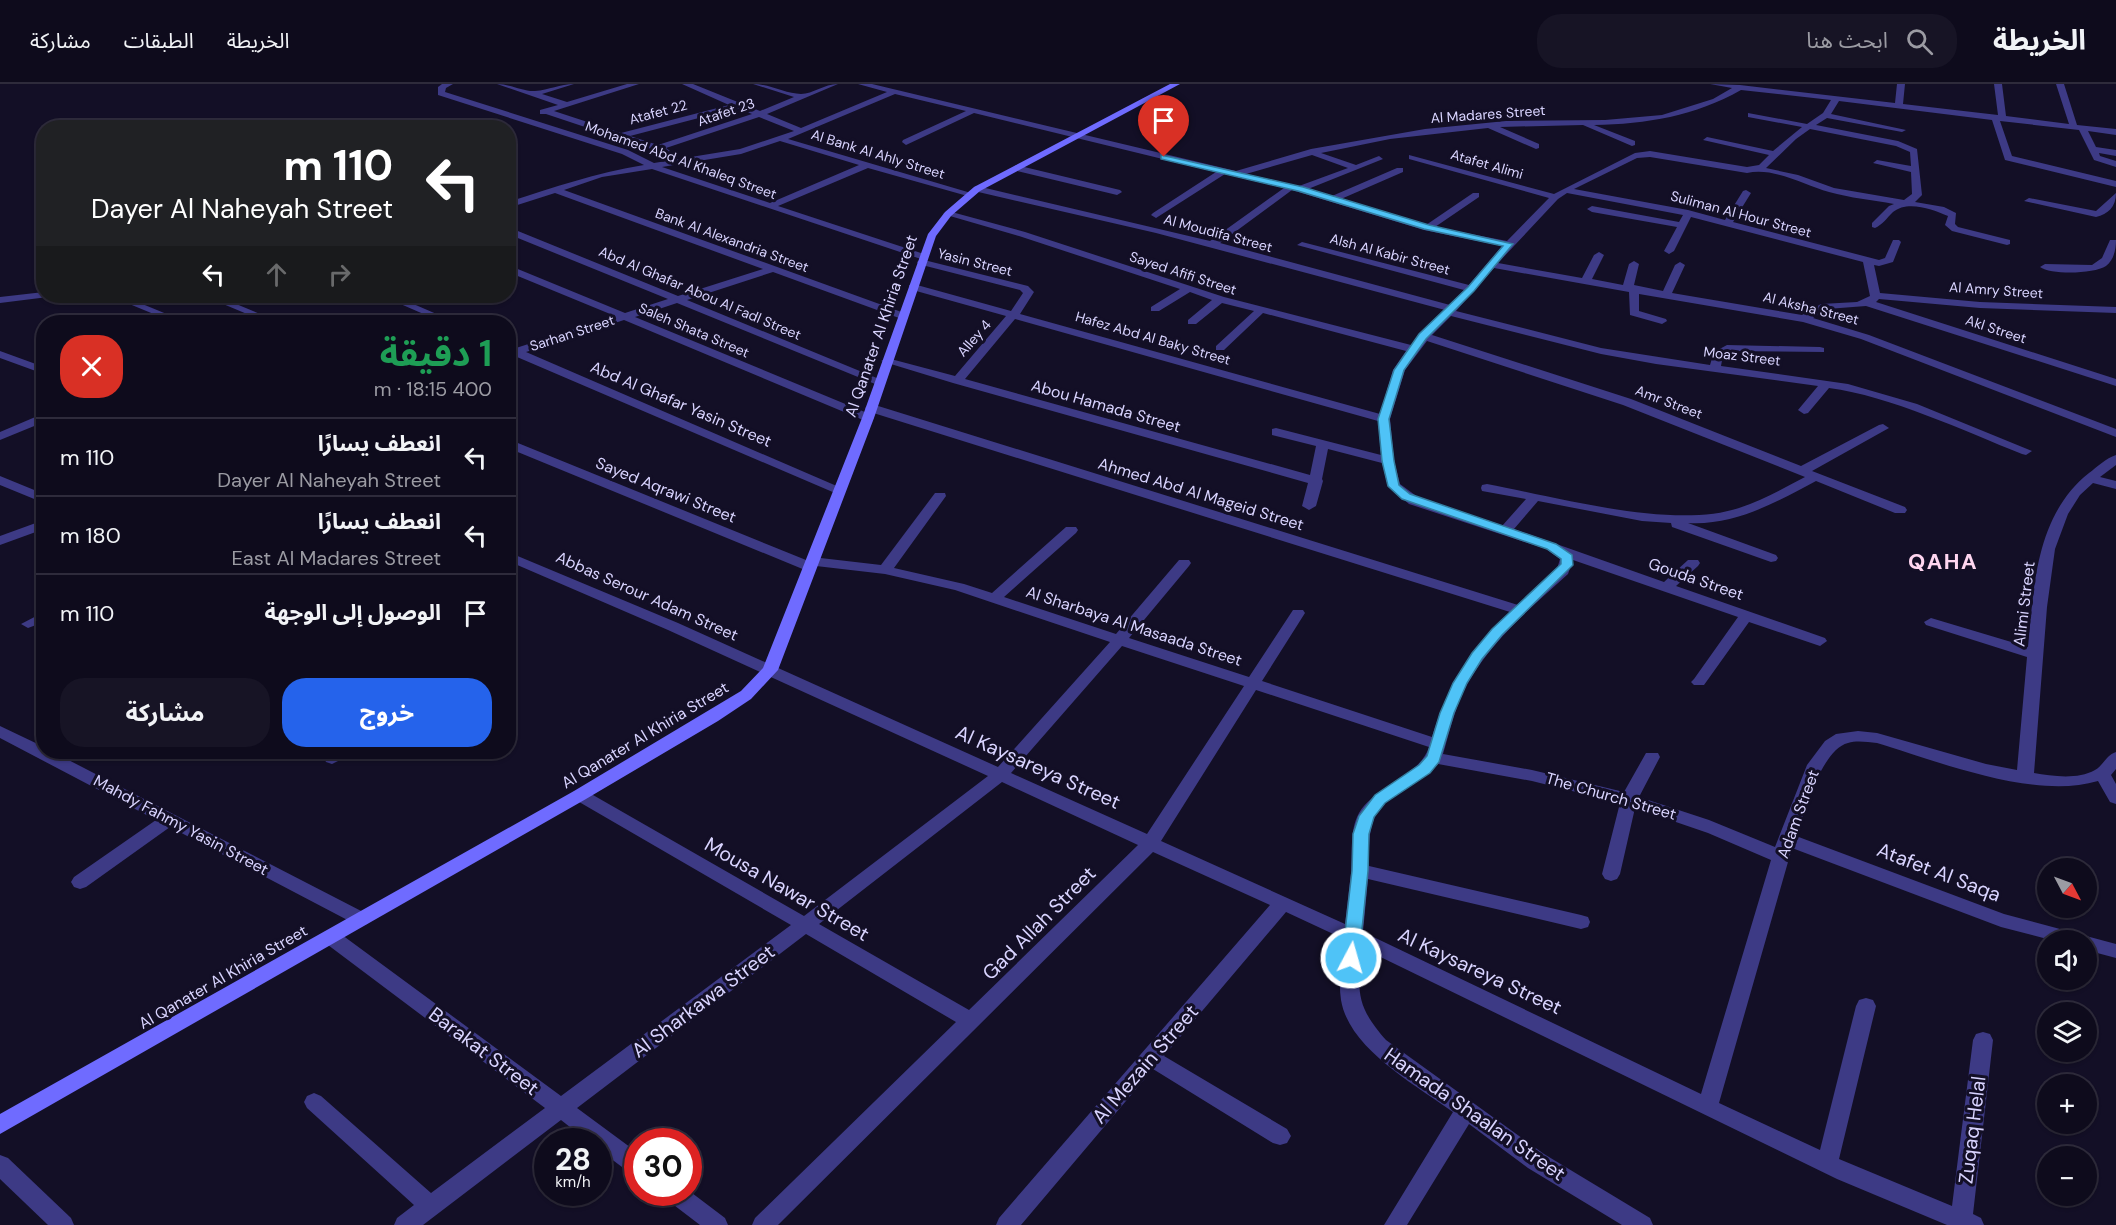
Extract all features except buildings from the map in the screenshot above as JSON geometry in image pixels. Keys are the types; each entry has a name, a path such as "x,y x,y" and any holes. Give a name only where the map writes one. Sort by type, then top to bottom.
{"main road":[{"name":"Al Qanater Al Khiria Street","path":"0,1125 580,795 747,695 770,670 869,413 931,236 948,214 972,192 1176,84"}],"street":[{"name":"Mohamed Abd Al Khaleq Street","path":"448,84 442,87 441,93 625,152 651,166 922,259"},
{"path":"501,84 567,105"},
{"path":"534,94 570,84"},
{"path":"521,119 635,84"},
{"path":"686,84 801,131"},
{"path":"757,84 802,97"},
{"name":"Atafet 23","path":"658,148 760,114 834,84"},
{"path":"862,84 1296,188 1427,228 1509,244"},
{"path":"1714,84 1789,88 1838,98 2116,132"},
{"path":"1899,106 1901,84"},
{"path":"1998,84 1999,118 2008,158 2116,184"},
{"path":"2061,84 2078,127 2098,159 2116,164"},
{"name":"Al Madares Street","path":"1236,174 1311,152 1411,133 1488,125 1619,122 1683,112 1708,105 1740,87"},
{"path":"516,202 600,175 694,161 741,151 781,139 894,92"},
{"path":"1759,169 1807,127 1826,115 1838,98"},
{"name":"Atafet 22","path":"621,136 737,105"},
{"path":"546,111 694,161"},
{"path":"906,141 974,111"},
{"path":"1752,115 1911,148 1915,153 1917,195 1906,203 1892,208 1875,225"},
{"path":"1826,115 1902,130"},
{"path":"1581,123 1632,143"},
{"path":"1488,125 1536,146"},
{"name":"Al Bank Al Ahly Street","path":"781,139 867,165 972,192"},
{"path":"1707,140 1776,154"},
{"path":"2092,149 2116,153"},
{"path":"1311,152 1357,168"},
{"path":"1384,419 1399,370 1413,348 1471,289 1509,244 1560,194 1635,156 1650,154 1747,170 1759,169 1795,177 1832,190 1947,211 1953,215 1950,225 1954,229 2007,242"},
{"name":"Atafet Alimi","path":"1412,157 1560,194"},
{"path":"1211,244 1296,188 1379,159"},
{"path":"1877,163 1916,170"},
{"path":"770,206 867,165"},
{"path":"1016,168 1117,192"},
{"path":"1334,199 1400,170"},
{"path":"1156,215 1223,171"},
{"name":"Bank Al Alexandria Street","path":"553,189 903,316"},
{"name":"Al Moudifa Street","path":"972,192 1211,244 1450,310"},
{"path":"1728,223 1746,193"},
{"name":"Suliman Al Hour Street","path":"1560,194 1688,213 1868,261"},
{"path":"1427,228 1476,195"},
{"path":"2029,201 2097,214 2103,212 2116,196"},
{"path":"1592,209 1682,225"},
{"path":"1669,251 1688,213"},
{"name":"Sayed Afifi Street","path":"948,214 1022,234 1220,299 1413,348"},
{"name":"Abd Al Ghafar Abou Al Fadl Street","path":"516,233 880,383"},
{"path":"1804,319 1825,306 1871,300 1868,261 1887,262 1896,242"},
{"path":"2045,267 2084,269 2111,263 2113,242"},
{"name":"Alsh Al Kabir Street","path":"1302,245 1471,289"},
{"path":"1586,280 1599,255"},
{"name":"Yasin Street","path":"922,259 1024,288 1029,294 1014,314"},
{"path":"1634,264 1631,288 1634,313 1662,321"},
{"name":"Al Aksha Street","path":"1492,265 1667,293 1804,319 1865,337 2113,432"},
{"path":"1667,293 1680,265"},
{"name":"Sarhan Street","path":"516,349 773,269"},
{"name":"Saleh Shata Street","path":"516,271 869,413"},
{"name":"Hafez Abd Al Baky Street","path":"913,286 1384,419"},
{"path":"1155,309 1188,289"},
{"path":"0,300 36,296"},
{"path":"1191,322 1220,299"},
{"name":"Al Amry Street","path":"1871,300 2116,310"},
{"name":"Akl Street","path":"1871,300 2116,383"},
{"path":"134,303 164,315"},
{"path":"226,303 256,315"},
{"path":"404,303 433,315"},
{"path":"1220,348 1261,310"},
{"name":"Moaz Street","path":"1450,310 1601,351 1656,361 1827,383 1913,407 2026,451"},
{"name":"Alley 4","path":"957,381 1014,314"},
{"name":"Amr Street","path":"1423,336 1628,402 1900,510"},
{"path":"1715,368 1718,354 1727,348 1820,350"},
{"name":"Abd Al Ghafar Yasin Street","path":"516,353 840,490"},
{"path":"0,354 36,368"},
{"path":"0,366 15,360"},
{"name":"Abou Hamada Street","path":"887,361 1317,481"},
{"path":"1804,410 1827,383"},
{"name":"Ahmed Abd Al Mageid Street","path":"869,413 1521,611"},
{"name":"Gouda Street","path":"1384,419 1388,461 1394,486 1406,497 1820,641"},
{"path":"0,436 36,421"},
{"path":"1804,470 1883,428"},
{"path":"1276,432 1388,461"},
{"path":"1309,506 1317,481 1316,467 1323,444"},
{"name":"Sayed Aqrawi Street","path":"516,446 811,564"},
{"name":"Alimi Street","path":"2025,778 2035,654 2046,565 2054,529 2071,498 2091,478 2116,459"},
{"path":"1487,488 1665,519 1698,520 1742,512 1817,476"},
{"path":"2091,478 2116,485"},
{"path":"0,480 36,496"},
{"path":"885,570 940,496"},
{"path":"1505,531 1535,497"},
{"path":"1665,519 1771,558"},
{"path":"0,541 36,527"},
{"path":"994,598 1071,530"},
{"path":"1436,752 1447,713 1460,683 1484,648 1567,565 1567,558 1560,551"},
{"name":"Abbas Serour Adam Street","path":"516,559 770,670"},
{"name":"Al Sharkawa Street","path":"405,1225 805,925 1000,775 1120,640 1184,563"},
{"path":"1666,588 1693,563"},
{"name":"Al Sharbaya Al Masaada Street","path":"811,564 885,570 940,582 994,598 1252,684 1436,752"},
{"name":"Gad Allah Street","path":"763,1225 1151,843 1298,613"},
{"path":"1700,682 1746,616"},
{"path":"28,624 36,620"},
{"path":"1931,622 2035,654"},
{"name":"Al Kaysareya Street","path":"770,670 1283,903 1551,1029 1827,1163 1967,1223"},
{"name":"Mahdy Fahmy Yasin Street","path":"0,731 36,750"},
{"name":"Adam Street","path":"1708,1107 1786,838 1815,765 1831,745 1842,738 1858,736 1877,738 1977,768 2055,782 2073,781 2102,774"},
{"name":"The Church Street","path":"1436,752 1569,782 1629,799 1694,820 1781,857"},
{"name":"Hamada Shaalan Street","path":"1436,752 1424,769 1380,799 1366,816 1361,834 1360,871 1349,979 1351,1002 1361,1025 1379,1046 1536,1161 1642,1225"},
{"path":"1611,874 1629,799 1652,757"},
{"path":"2116,758 2102,774 2116,798"},
{"name":"Mahdy Fahmy Yasin Street","path":"54,759 361,920"},
{"name":"Mousa Nawar Street","path":"580,795 972,1021"},
{"path":"80,882 169,819"},
{"name":"Atafet Al Saqa","path":"1786,838 2001,920 2039,930"},
{"path":"1360,871 1581,922"},
{"name":"Al Mezain Street","path":"1007,1225 1283,903"},
{"name":"Barakat Street","path":"331,937 624,1155"},
{"path":"2097,946 2116,951"},
{"path":"1827,1163 1866,1006"},
{"name":"Zuqaq Helal","path":"1967,1223 1983,1040"},
{"path":"1151,1058 1280,1136"},
{"path":"314,1102 430,1206"},
{"path":"1395,1225 1466,1110"},
{"path":"0,1165 63,1225"},
{"path":"692,1206 717,1225"}],"district":[{"name":"QAHA","path":"1943,561"}],"route":[{"path":"1164,157 1300,189 1427,228 1509,244 1471,289 1423,336 1399,370 1384,419 1388,461 1394,486 1406,497 1424,505 1551,546 1567,558 1567,565 1497,632 1477,656 1460,683 1447,713 1434,758 1424,769 1380,799 1366,816 1361,834 1360,871 1351,958"}]}
